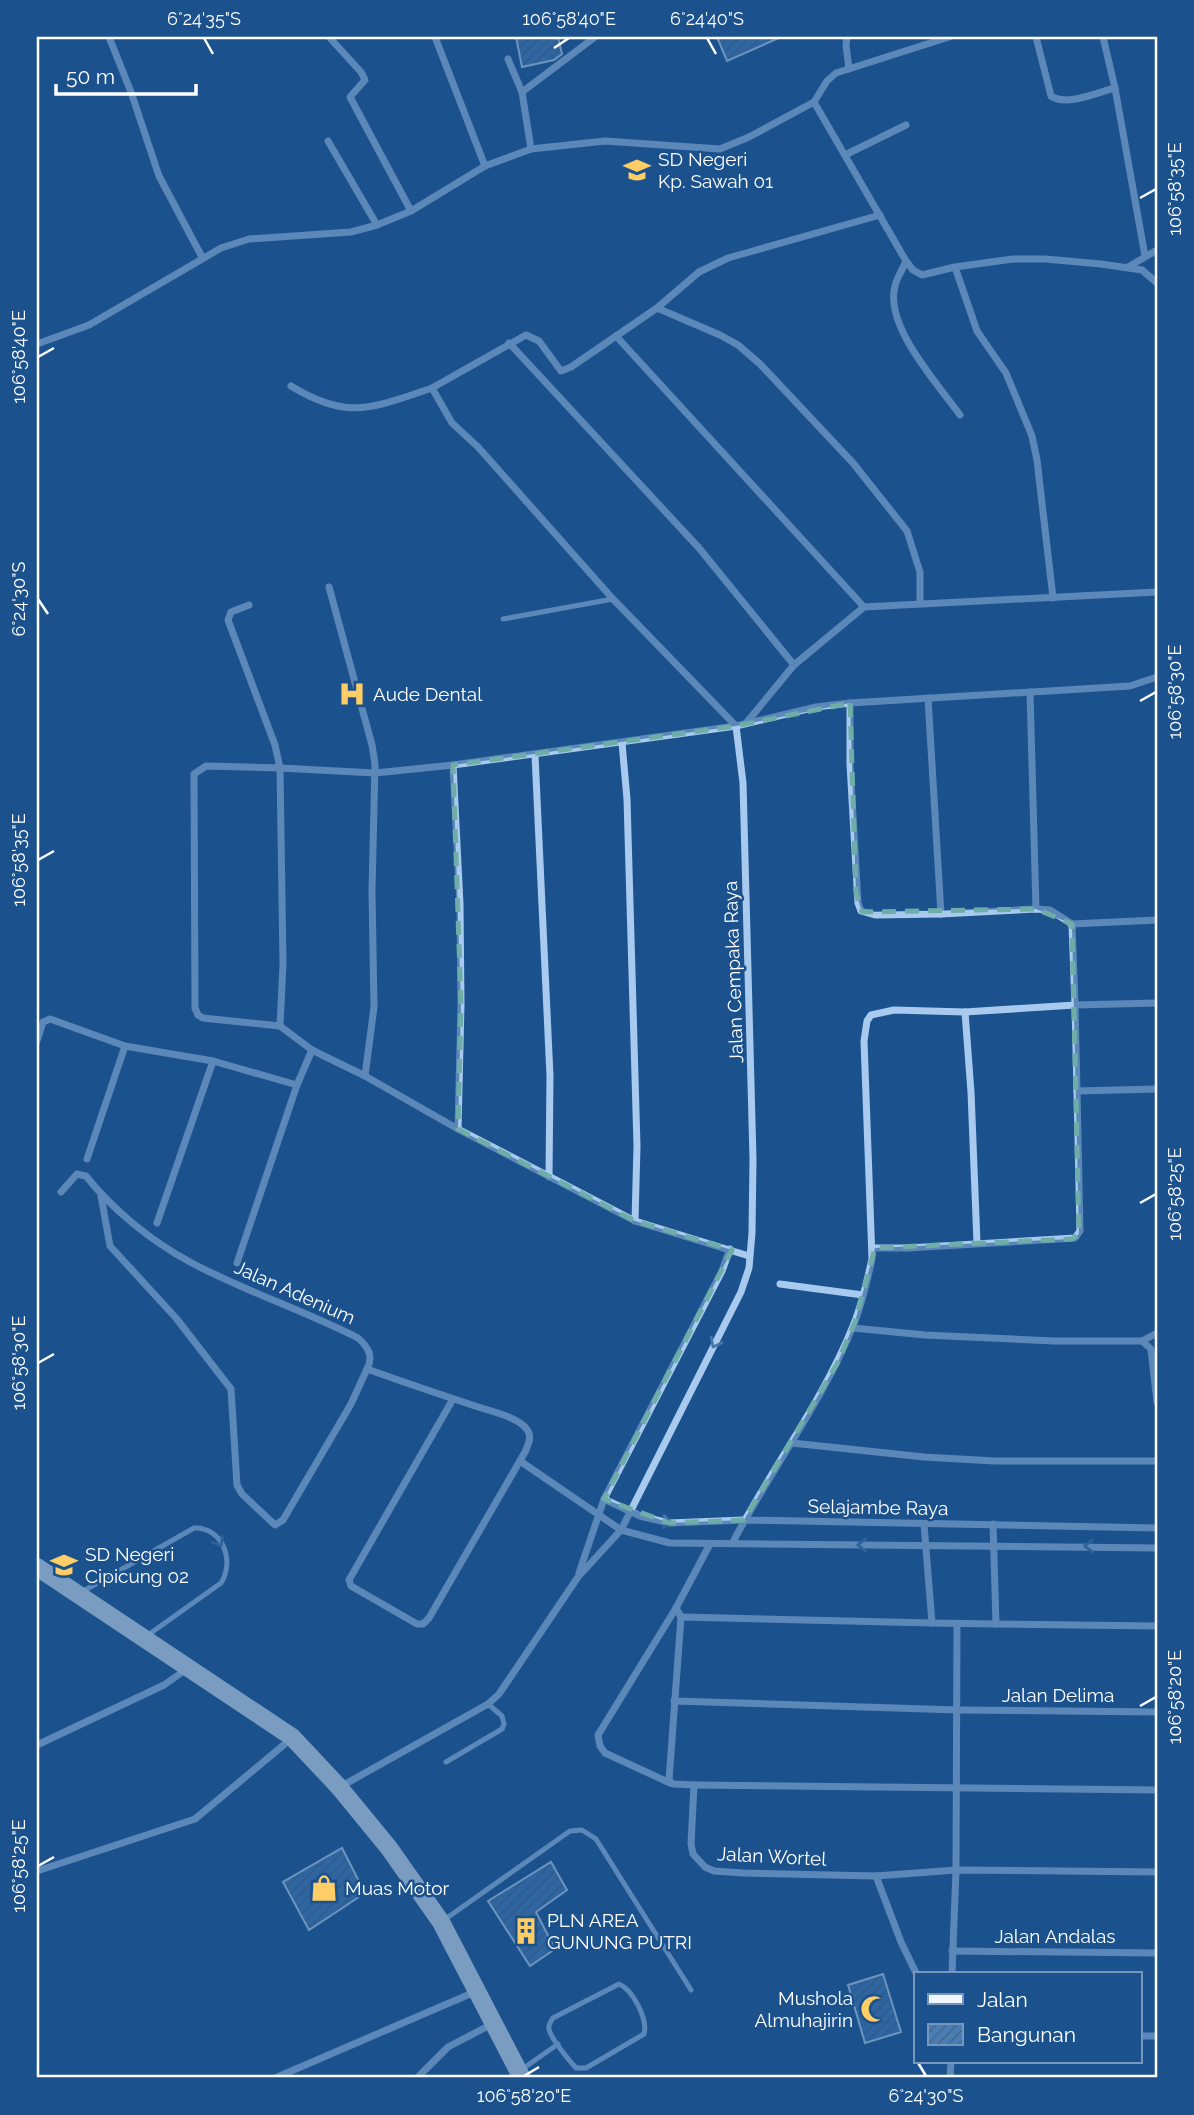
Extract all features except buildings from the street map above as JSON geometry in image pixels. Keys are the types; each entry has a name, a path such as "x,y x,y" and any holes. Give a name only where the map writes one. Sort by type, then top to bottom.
{"main road":[{"path":"37,1567 292,1737 339,1787 389,1848 441,1922 520,2075"}],"street":[{"path":"109,37 159,176 202,257"},
{"path":"330,37 365,80 350,97 411,211"},
{"path":"435,37 485,166"},
{"path":"522,92 595,37"},
{"path":"847,37 849,69"},
{"path":"37,344 89,325 202,257 227,245 249,239 351,232 377,225 411,211 485,166 531,149 605,141 720,149 749,137 814,102 832,76 949,37"},
{"path":"1036,37 1051,96 1059,100 1070,99 1115,88"},
{"path":"1103,37 1115,88 1145,256"},
{"path":"508,59 522,92 531,149"},
{"path":"814,102 906,261 913,270 922,275 1013,259 1127,267 1143,270 1157,283"},
{"path":"845,155 906,125"},
{"path":"328,142 377,225"},
{"path":"291,386 315,401 356,409 373,407 432,388 526,335 534,337 561,371 571,367 657,308 699,272 728,258 880,215"},
{"path":"1127,267 1157,250"},
{"path":"906,261 894,287 895,308 901,330 960,415"},
{"path":"956,267 977,331 1006,373 1032,436 1054,598"},
{"path":"657,308 738,345 760,364 853,463 907,531 920,572 920,603"},
{"path":"616,337 655,376 864,607"},
{"path":"509,343 699,548 794,664"},
{"path":"432,388 452,422 478,447 613,599 736,726"},
{"path":"329,587 375,764 372,891 374,1007 365,1076"},
{"path":"747,722 794,664 864,607 1157,592"},
{"path":"249,605 231,612 228,620 280,765 283,964 280,1026"},
{"path":"749,1256 635,1221 312,1050 280,1026 203,1018 198,1015 195,1009 194,774 206,766 280,765 375,773 535,755 736,726 816,707 1130,687 1157,677"},
{"path":"1030,692 1036,909"},
{"path":"928,698 941,914"},
{"path":"850,703 850,764 858,903 862,911 875,915 1036,909 1050,910 1072,924 1157,920"},
{"name":"Jalan Cempaka Raya","path":"578,1577 621,1530 741,1292 749,1268 753,1219 751,1070 743,783 736,726"},
{"path":"622,743 627,799 637,1146 635,1221"},
{"path":"535,755 550,1076 549,1177"},
{"path":"453,765 460,904 458,1129"},
{"path":"872,1248 1072,1239 1079,1234 1072,924"},
{"path":"733,1542 836,1364 853,1328 868,1276 872,1248 864,1041 867,1020 871,1015 894,1010 965,1012 1157,1003"},
{"path":"965,1012 971,1092 976,1243"},
{"path":"37,1041 43,1022 50,1019 125,1046 213,1061 297,1085"},
{"path":"88,1160 125,1046"},
{"path":"237,1263 297,1085 312,1050"},
{"path":"157,1223 213,1061"},
{"path":"1077,1091 1157,1089"},
{"name":"Jalan Adenium","path":"61,1192 76,1174 86,1176 101,1195 135,1225 189,1262 358,1338 370,1353 371,1360 367,1369"},
{"path":"101,1195 110,1246 176,1318 229,1385 233,1401 237,1485 242,1494 275,1525 283,1520 351,1404 367,1369 453,1399 523,1425 530,1437 520,1461 429,1618 423,1624 417,1625 351,1586 349,1580 453,1399"},
{"path":"339,1787 488,1704 499,1694 578,1577 604,1499 722,1271 730,1249"},
{"path":"780,1284 863,1295"},
{"path":"853,1328 967,1338 1054,1341 1142,1341 1157,1333"},
{"path":"1142,1341 1150,1349 1157,1402"},
{"path":"792,1443 924,1457 995,1461 1157,1461"},
{"path":"520,1461 621,1530 670,1543 926,1546 993,1544 1157,1548"},
{"name":"Selajambe Raya","path":"604,1499 651,1521 669,1523 744,1520 1157,1528"},
{"path":"924,1524 932,1623"},
{"path":"993,1524 996,1624"},
{"path":"710,1544 676,1608 598,1735 600,1746 605,1753 671,1783 694,1785 1157,1790"},
{"path":"671,1783 681,1617 676,1608"},
{"path":"681,1617 1157,1626"},
{"path":"952,1972 957,1870 957,1624"},
{"path":"37,1745 164,1685 188,1667"},
{"name":"Jalan Delima","path":"674,1701 958,1710 1157,1712"},
{"path":"37,1871 195,1819 292,1737"},
{"name":"Jalan Wortel","path":"694,1785 691,1844 693,1854 705,1867 715,1871 876,1876 957,1870 1157,1872"},
{"path":"876,1876 916,1972"},
{"name":"Jalan Andalas","path":"952,1951 1157,1953"},
{"path":"275,2078 477,1991"},
{"path":"417,2078 448,2047 494,2023"}],"lane":[{"path":"503,619 613,599"},
{"path":"78,1595 194,1528 207,1528 224,1547 228,1566 226,1575 221,1583 145,1637"},
{"path":"446,1762 502,1729 502,1716 488,1704"},
{"path":"441,1922 570,1831 582,1830 596,1839 691,1990"},
{"path":"619,1984 628,1989 646,2026 644,2034 586,2068 576,2068 558,2045 549,2029 554,2018 619,1984"},
{"path":"520,2075 558,2045"}],"highlighted area":[{"path":"850,703 856,893 862,912 1036,909 1072,924 1079,1234 1072,1239 875,1248 855,1322 837,1364 744,1520 669,1523 604,1499 732,1250 635,1221 458,1129 461,1004 453,765 736,726"}],"place":[{"name":"SD Negeri Kp. Sawah 01","path":"637,170"},
{"name":"Aude Dental","path":"352,694"},
{"name":"SD Negeri Cipicung 02","path":"64,1565"},
{"name":"Muas Motor","path":"324,1888"},
{"name":"PLN AREA GUNUNG PUTRI","path":"526,1931"},
{"name":"Mushola Almuhajirin","path":"874,2009"}]}
